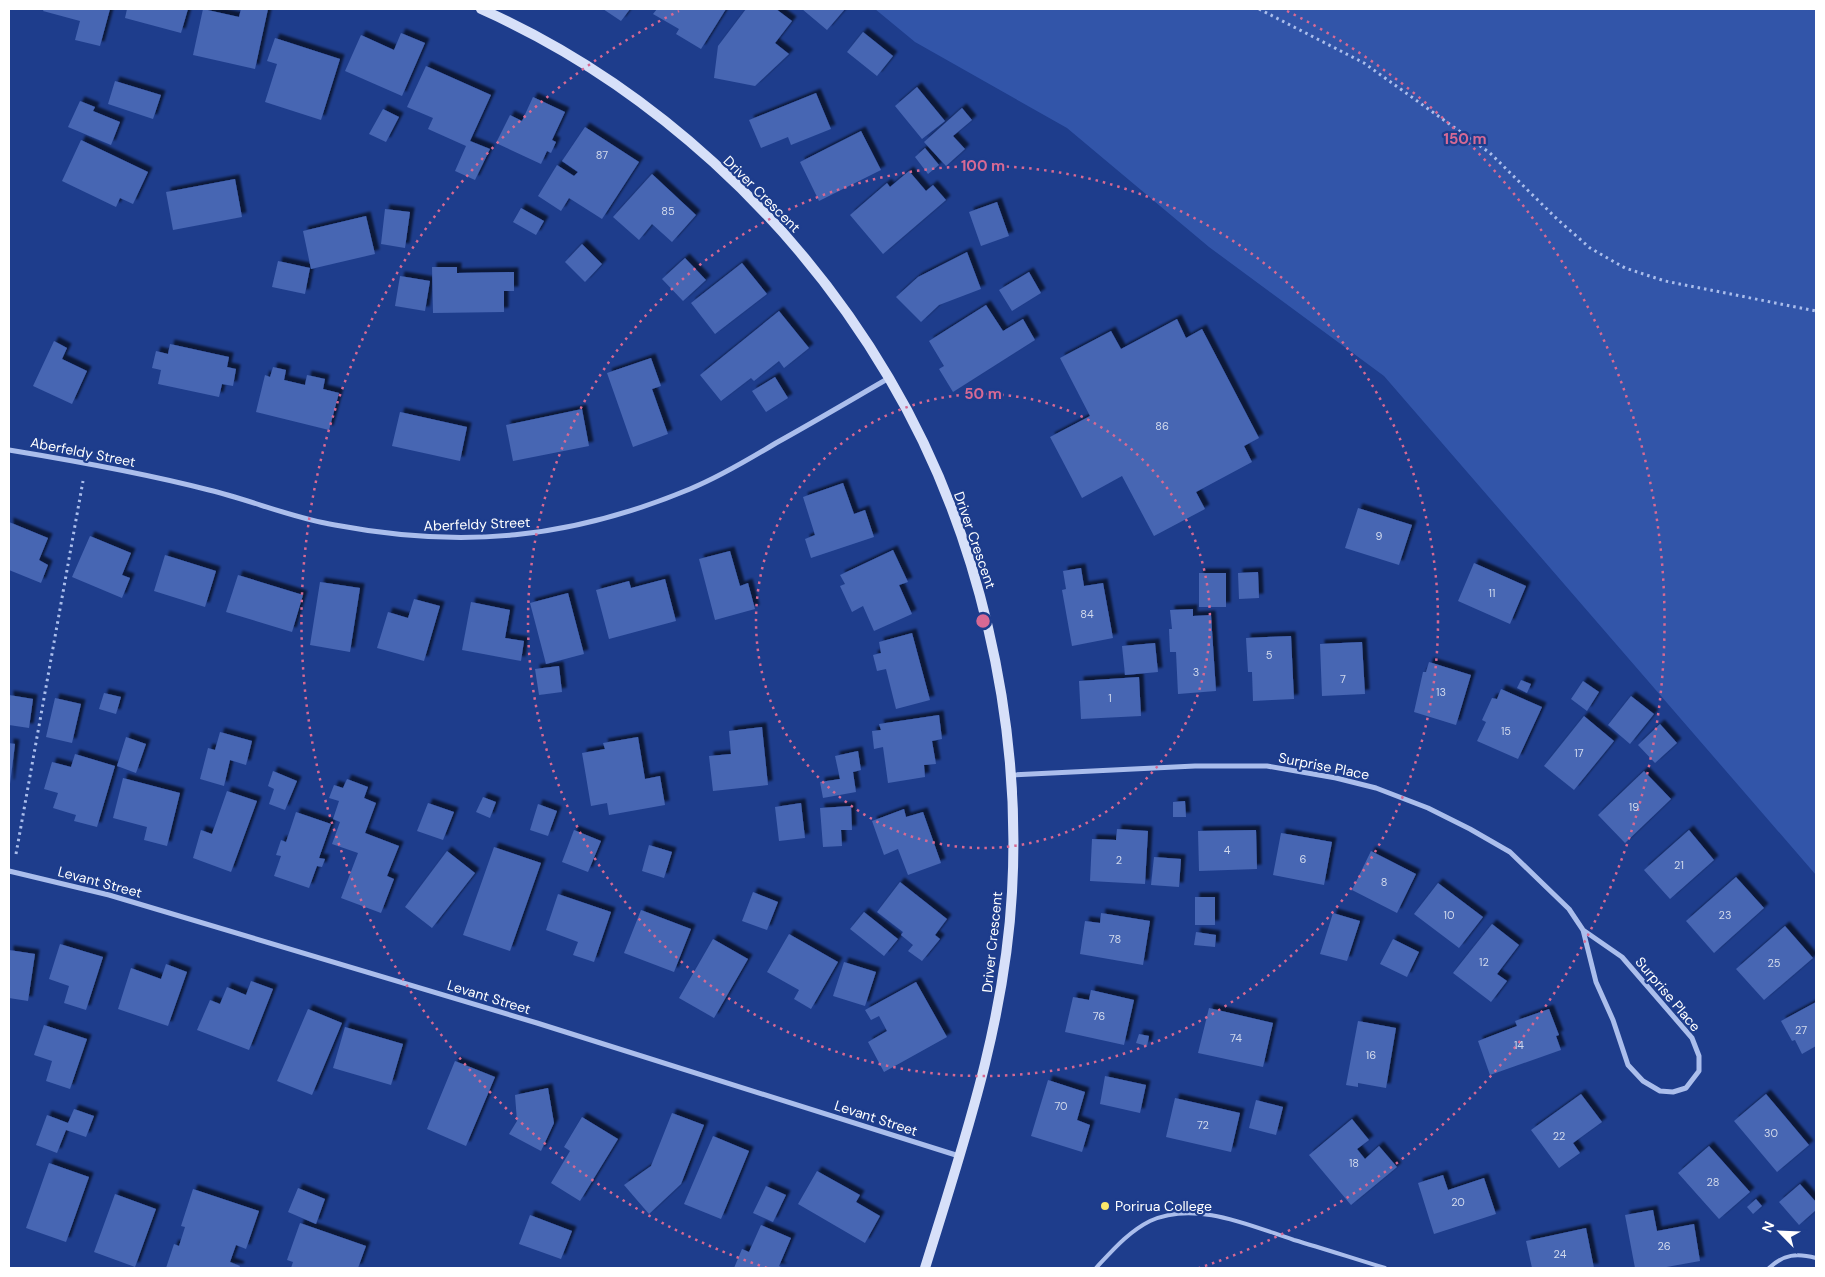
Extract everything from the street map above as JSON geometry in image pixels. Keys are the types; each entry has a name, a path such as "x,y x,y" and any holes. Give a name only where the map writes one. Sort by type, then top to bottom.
{"street":[{"name":"Driver Crescent","path":"481,9 543,40 604,78 673,128 739,187 775,223 851,320 889,378 941,484 964,544 996,666 1011,775 1012,892 1006,958 991,1045 960,1156 925,1268"},
{"name":"Aberfeldy Street","path":"9,450 86,462 210,490 348,528 433,538 525,535 592,523 692,489 754,456 889,378"},
{"name":"Surprise Place","path":"1011,775 1195,766 1267,766 1336,778 1376,788 1428,808 1510,852 1569,909 1583,930 1596,982 1613,1020 1628,1065 1643,1081 1660,1090 1673,1092 1686,1088 1699,1071 1699,1056 1692,1038 1622,957 1583,930"},
{"name":"Levant Street","path":"11,872 109,895 537,1023 960,1156"}],"lane":[{"path":"1096,1268 1129,1234 1151,1220 1173,1214 1198,1214 1238,1222 1385,1268"},
{"path":"1769,1268 1779,1259 1791,1255 1816,1258"}],"path":[{"path":"1259,9 1364,63 1490,153 1557,219 1590,248 1625,268 1665,281 1816,311"},
{"path":"11,872 86,462"}],"shaded area":[{"path":"875,9 1816,9 1816,875 1384,376 1209,247 1067,128 915,42"}],"building":[{"path":"44,9 110,9 100,46 75,40 80,21 43,11"},
{"path":"127,9 188,9 181,33 125,18"},
{"path":"203,9 239,17 241,9 268,9 255,69 193,55"},
{"path":"603,9 630,9 621,21"},
{"path":"657,9 726,9 701,49 676,34 679,29 653,14"},
{"path":"746,9 776,9 792,21 775,43 789,54 755,86 714,78 718,46"},
{"path":"802,9 845,9 827,30"},
{"path":"863,32 893,56 877,76 847,52"},
{"path":"401,33 425,43 402,96 345,71 361,35 394,50"},
{"path":"275,38 340,59 321,120 265,102 277,64 267,61"},
{"path":"426,66 491,95 470,141 490,149 475,180 455,171 466,146 428,129 433,118 407,107"},
{"path":"115,81 161,95 153,119 108,104"},
{"path":"917,87 945,121 922,139 895,106"},
{"path":"816,93 831,129 791,145 788,137 761,148 749,120"},
{"path":"533,97 565,112 552,140 556,142 551,153 547,151 541,164 496,143 510,115 522,121"},
{"path":"80,101 95,107 93,111 120,122 111,145 68,127"},
{"path":"962,108 972,120 953,136 965,149 946,166 924,142"},
{"path":"383,109 399,117 386,142 369,134"},
{"path":"585,127 639,162 602,219 569,198 561,211 538,196 557,165 574,176 578,172 562,161"},
{"path":"861,131 881,170 819,201 800,162"},
{"path":"81,140 148,172 133,204 120,198 116,207 62,181"},
{"path":"925,148 939,165 928,174 915,157"},
{"path":"909,171 926,191 933,185 946,200 883,254 850,215 887,183 890,187"},
{"path":"652,174 696,215 672,242 652,224 639,240 613,217"},
{"path":"235,179 242,217 173,230 166,192"},
{"path":"997,202 1009,236 981,246 969,212"},
{"path":"521,208 544,221 536,235 513,222"},
{"path":"385,209 410,212 405,248 381,244"},
{"path":"366,216 375,254 311,269 303,231"},
{"path":"582,244 602,264 585,282 565,262"},
{"path":"967,252 981,289 939,305 921,322 896,297 918,277"},
{"path":"685,258 706,280 683,301 662,279"},
{"path":"278,261 310,268 305,294 272,287"},
{"path":"742,263 767,294 715,334 691,303"},
{"path":"432,267 457,267 457,273 514,272 514,291 504,291 504,312 433,313"},
{"path":"1029,272 1041,293 1012,311 999,290"},
{"path":"400,276 430,281 425,311 395,306"},
{"path":"986,305 1003,331 1023,319 1035,340 953,392 939,369 944,366 929,341"},
{"path":"779,311 809,348 784,368 779,361 754,381 751,378 721,401 700,375"},
{"path":"1177,319 1186,338 1202,329 1259,438 1244,446 1252,462 1196,492 1205,509 1154,536 1122,476 1082,498 1050,437 1090,416 1060,358 1111,331 1121,349"},
{"path":"54,341 67,348 62,359 87,371 72,404 33,386"},
{"path":"170,344 229,357 227,367 236,369 233,386 222,384 219,397 158,384 161,370 152,368 156,351 168,354"},
{"path":"651,358 661,386 652,389 668,434 633,447 607,373"},
{"path":"273,367 286,370 284,380 305,385 307,375 325,379 323,389 339,393 329,430 256,412 265,375 270,377"},
{"path":"775,377 788,398 766,412 752,391"},
{"path":"582,409 589,446 513,461 506,425"},
{"path":"400,412 467,427 460,461 392,446"},
{"path":"843,483 854,514 865,510 874,537 811,558 805,539 815,535 803,497"},
{"path":"1358,508 1412,525 1399,565 1345,548"},
{"path":"9,522 48,538 39,560 48,565 41,583 9,570"},
{"path":"90,536 131,553 122,575 130,578 122,598 72,577"},
{"path":"893,550 908,582 899,585 912,614 874,631 863,606 852,612 840,586 845,584 840,575"},
{"path":"730,551 740,586 748,583 755,609 715,620 699,559"},
{"path":"165,555 216,571 205,607 154,591"},
{"path":"1474,563 1526,586 1510,624 1458,601"},
{"path":"1081,568 1084,586 1103,583 1113,638 1072,646 1062,590 1066,589 1063,571"},
{"path":"1258,572 1259,598 1239,599 1238,573"},
{"path":"1199,573 1226,573 1226,607 1199,607"},
{"path":"238,575 303,595 292,632 226,612"},
{"path":"665,579 676,621 609,639 596,590 629,581 631,588"},
{"path":"320,582 360,588 350,652 310,645"},
{"path":"568,593 584,654 546,664 530,603"},
{"path":"414,599 440,606 424,661 377,648 388,612 408,618"},
{"path":"471,602 510,610 505,638 524,641 521,661 462,650"},
{"path":"1193,609 1193,616 1211,615 1216,691 1178,694 1176,652 1170,652 1169,629 1172,629 1170,610"},
{"path":"912,633 930,700 896,709 886,669 877,671 873,655 881,653 879,642"},
{"path":"1291,636 1294,699 1253,701 1252,672 1248,672 1246,638"},
{"path":"1362,642 1365,694 1322,696 1320,644"},
{"path":"1155,643 1158,672 1125,675 1122,646"},
{"path":"1429,662 1471,675 1456,725 1414,712 1423,672 1426,672"},
{"path":"559,666 562,692 539,695 535,669"},
{"path":"1139,677 1141,716 1081,719 1079,681"},
{"path":"1521,680 1531,684 1527,693 1517,688"},
{"path":"1583,681 1599,692 1587,711 1571,699"},
{"path":"1501,689 1542,707 1518,759 1477,741 1486,722 1482,720 1492,698 1497,699"},
{"path":"104,693 121,697 116,714 99,709"},
{"path":"9,695 33,699 29,728 9,725"},
{"path":"1631,696 1654,714 1630,744 1608,725"},
{"path":"55,698 81,704 72,743 46,737"},
{"path":"939,715 942,739 932,741 936,764 924,765 925,777 888,783 883,747 874,749 872,731 881,730 879,724"},
{"path":"1584,716 1614,741 1574,790 1544,766"},
{"path":"1660,724 1677,743 1655,763 1638,745"},
{"path":"762,727 768,785 713,791 709,756 731,754 729,731"},
{"path":"220,732 252,741 246,765 230,760 224,786 200,779 208,748 215,750"},
{"path":"126,737 146,744 136,773 117,766"},
{"path":"638,737 645,779 660,776 665,805 609,815 607,803 591,806 582,753 605,749 603,743"},
{"path":"9,743 15,744 10,784 9,784"},
{"path":"858,751 861,770 853,772 856,792 823,798 820,782 840,779 835,756"},
{"path":"75,754 115,766 97,827 74,821 76,815 53,808 58,793 44,789 52,762 71,767"},
{"path":"273,771 297,781 285,810 269,804 274,789 268,786"},
{"path":"1644,771 1671,799 1625,843 1598,815"},
{"path":"123,778 180,793 167,846 144,840 147,827 113,818"},
{"path":"347,779 368,787 364,798 376,803 365,833 399,846 387,876 394,879 381,913 341,898 358,853 332,844 340,822 333,819 339,801 329,798 334,785 343,788"},
{"path":"227,791 257,801 231,872 193,858 201,830 212,834"},
{"path":"483,797 496,802 490,818 476,812"},
{"path":"1185,801 1186,817 1173,817 1173,802"},
{"path":"428,803 454,812 443,840 417,831"},
{"path":"801,803 805,838 779,841 775,807"},
{"path":"538,804 557,811 548,836 530,830"},
{"path":"851,806 852,830 841,830 842,846 823,847 820,808"},
{"path":"904,809 906,817 923,812 941,863 908,875 898,849 884,855 872,821"},
{"path":"296,812 331,824 319,858 325,859 322,867 317,866 309,888 274,876 281,856 276,855 281,840 286,842"},
{"path":"1117,829 1148,831 1145,884 1090,881 1092,839 1116,840"},
{"path":"574,830 601,841 588,872 562,862"},
{"path":"1256,830 1257,869 1199,871 1198,831"},
{"path":"1689,830 1714,860 1670,899 1644,870"},
{"path":"1281,833 1332,842 1324,885 1273,875"},
{"path":"649,845 672,852 664,878 642,871"},
{"path":"494,847 541,863 510,951 463,935"},
{"path":"447,851 475,873 432,928 405,907"},
{"path":"1371,851 1416,874 1397,913 1352,890"},
{"path":"1154,857 1181,859 1179,887 1151,885"},
{"path":"1736,877 1764,908 1714,953 1686,921"},
{"path":"900,882 947,919 935,935 940,939 922,961 908,951 913,945 901,935 903,932 877,912"},
{"path":"1438,883 1483,917 1459,948 1414,914"},
{"path":"753,892 778,902 767,930 742,921"},
{"path":"558,894 611,912 594,962 573,955 578,942 546,930"},
{"path":"1195,897 1215,897 1215,925 1195,925"},
{"path":"641,910 691,929 674,972 624,953"},
{"path":"864,912 898,939 884,956 850,929"},
{"path":"1101,913 1150,921 1143,965 1080,954 1085,921 1100,923"},
{"path":"1333,913 1360,921 1347,961 1320,954"},
{"path":"1492,924 1519,945 1497,974 1507,981 1491,1002 1453,973"},
{"path":"1785,926 1813,958 1764,1000 1736,969"},
{"path":"1196,932 1216,935 1215,947 1194,945"},
{"path":"789,934 838,962 811,1009 794,999 799,990 767,972"},
{"path":"713,939 748,959 714,1018 679,998"},
{"path":"1393,939 1419,952 1407,977 1380,964"},
{"path":"60,944 103,957 86,1010 64,1003 69,986 49,979"},
{"path":"9,950 35,954 28,1001 9,998"},
{"path":"844,962 876,972 865,1006 833,996"},
{"path":"166,964 187,972 168,1026 118,1009 131,968 161,979"},
{"path":"251,981 273,989 249,1050 197,1030 210,1000 220,1004 227,987 246,995"},
{"path":"916,982 947,1037 884,1072 868,1042 887,1031 879,1016 871,1020 865,1010"},
{"path":"1091,990 1134,1000 1124,1045 1065,1032 1073,997 1089,1000"},
{"path":"1816,1002 1816,1046 1802,1054 1795,1040 1792,1041 1781,1021"},
{"path":"1209,1008 1273,1023 1263,1067 1198,1053"},
{"path":"308,1009 342,1023 312,1095 277,1081"},
{"path":"1549,1009 1559,1035 1556,1036 1561,1050 1490,1075 1478,1041 1517,1026 1515,1021"},
{"path":"1358,1021 1396,1028 1386,1088 1358,1083 1358,1087 1346,1085"},
{"path":"44,1025 87,1039 70,1089 46,1081 52,1061 34,1055"},
{"path":"345,1027 403,1044 391,1085 333,1068"},
{"path":"1139,1034 1149,1036 1147,1046 1136,1043"},
{"path":"455,1061 495,1077 466,1146 427,1129"},
{"path":"1105,1076 1146,1085 1140,1113 1100,1104"},
{"path":"1048,1080 1085,1092 1077,1120 1090,1125 1082,1152 1031,1136"},
{"path":"548,1088 554,1123 541,1151 509,1134 517,1121 515,1095"},
{"path":"1581,1094 1602,1122 1573,1143 1580,1153 1559,1168 1531,1130"},
{"path":"1766,1094 1809,1145 1777,1172 1734,1121"},
{"path":"1175,1098 1240,1113 1231,1152 1166,1137"},
{"path":"1256,1100 1283,1107 1276,1135 1249,1128"},
{"path":"74,1109 94,1116 86,1137 66,1130 57,1153 36,1145 47,1115 68,1123"},
{"path":"672,1113 704,1125 681,1184 649,1214 624,1185 651,1166"},
{"path":"582,1117 618,1139 580,1201 551,1183 570,1151 564,1147"},
{"path":"1352,1119 1369,1140 1357,1149 1365,1159 1379,1146 1397,1167 1351,1205 1309,1155"},
{"path":"713,1136 749,1151 721,1219 684,1204"},
{"path":"1709,1146 1750,1192 1719,1219 1678,1173"},
{"path":"49,1163 89,1177 66,1242 26,1228"},
{"path":"817,1171 860,1195 856,1202 880,1216 865,1243 798,1204"},
{"path":"1443,1175 1448,1190 1484,1178 1496,1214 1434,1234 1418,1183"},
{"path":"1800,1184 1816,1202 1816,1210 1799,1225 1779,1202"},
{"path":"766,1186 786,1195 773,1222 753,1213"},
{"path":"298,1188 325,1199 316,1224 288,1212"},
{"path":"193,1189 259,1211 246,1249 236,1245 230,1262 240,1266 239,1268 166,1268 174,1244 179,1246 185,1227 181,1226"},
{"path":"115,1194 156,1209 135,1267 94,1252"},
{"path":"1756,1199 1762,1206 1753,1214 1747,1207"},
{"path":"1653,1210 1657,1231 1694,1224 1700,1261 1661,1268 1635,1268 1625,1215"},
{"path":"530,1215 572,1231 561,1259 519,1244"},
{"path":"300,1223 366,1246 358,1268 291,1268 293,1262 287,1260"},
{"path":"761,1225 791,1238 779,1266 783,1268 734,1268 742,1249 749,1252"},
{"path":"1586,1228 1594,1268 1532,1268 1526,1241"}],"place":[{"name":"Porirua College","path":"1105,1206"}]}
